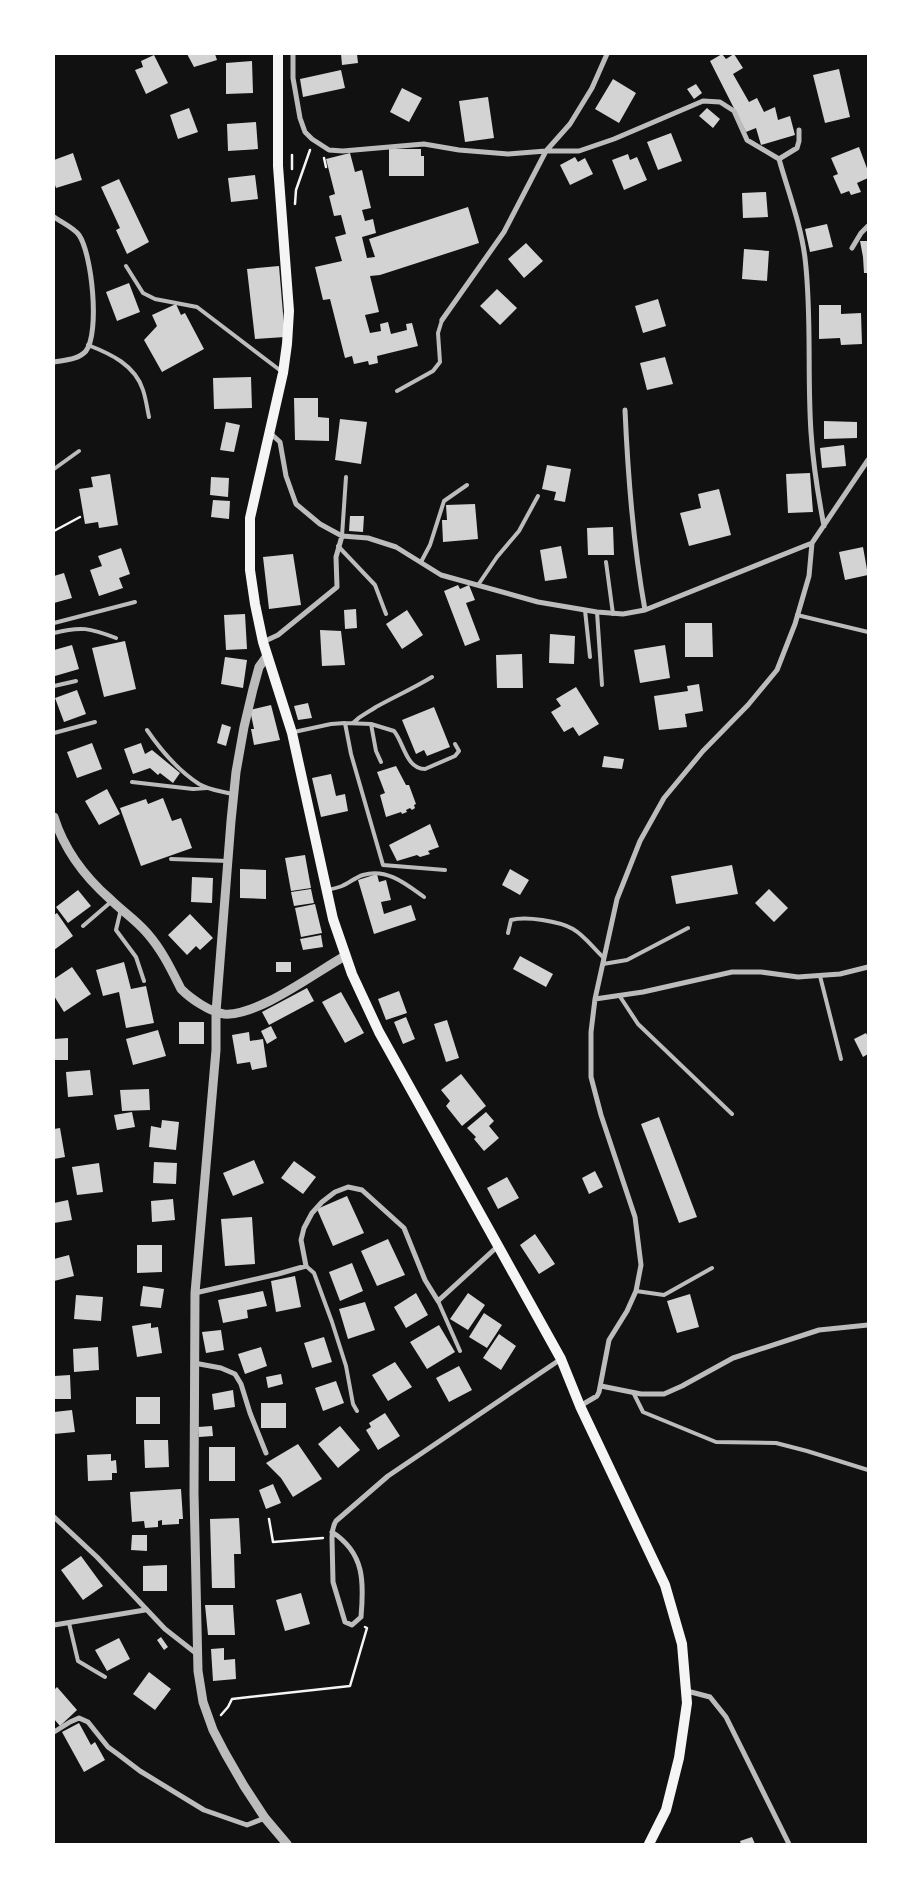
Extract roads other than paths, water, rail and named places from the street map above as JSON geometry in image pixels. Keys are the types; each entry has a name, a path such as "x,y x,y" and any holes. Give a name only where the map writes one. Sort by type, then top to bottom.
{"main road":[{"path":"278,54 278,166 289,311 283,373 250,518 250,570 263,642 292,733 333,919 345,956 379,1032 561,1359 580,1406 665,1585 682,1644 687,1703 679,1758 666,1810 649,1844"}],"street":[{"path":"293,54 293,78 300,118 305,132 314,141 329,150 343,151 424,144 459,150 508,154 579,151 614,139 703,101 720,102 734,112 747,140 779,159 805,256 809,319 811,431 817,488 824,527"},
{"path":"442,320 504,232 546,151 570,124 592,88 606,54"},
{"path":"779,159 797,148 800,141 798,130"},
{"path":"54,217 78,234 86,253 92,280 93,313 86,351 74,358 54,362"},
{"path":"852,248 861,233 868,226"},
{"path":"625,410 628,484 634,550 645,610"},
{"path":"269,432 280,442 286,476 296,504 320,524 342,536 368,538 396,547 441,575 538,602 613,614 645,610 812,543 868,460"},
{"path":"263,642 278,635 337,587 336,557 342,536"},
{"path":"580,1406 597,1396 601,1386 609,1340 627,1311 636,1291 641,1265 634,1217 601,1115 591,1077 591,1032 595,999 618,899 640,841 664,798 698,758 748,705 776,670 798,615 809,576 812,543"},
{"path":"268,656 260,666 244,727 234,794 216,1012 216,1050 194,1292 197,1654 203,1702 213,1730 244,1786 265,1818 287,1844"},
{"path":"54,817 56,830 79,866 156,943 181,989 187,995 216,1012 226,1014 238,1013 262,1004 288,992 345,956"},
{"path":"595,999 732,972 761,972 798,977 840,974 868,967"},
{"path":"194,1292 306,1266 301,1240 304,1228 312,1213 322,1202 335,1192 348,1187 362,1190 404,1228 425,1280 438,1301 498,1246"},
{"path":"601,1386 641,1394 664,1394 733,1358 818,1330 868,1325"},
{"path":"332,1532 347,1544 363,1576 361,1617 352,1625 345,1622 333,1582 332,1532 334,1524 388,1476 561,1359"},
{"path":"194,1362 221,1368 235,1374 242,1384 250,1413 266,1453"},
{"path":"54,1516 97,1557 164,1629 197,1654"},
{"path":"54,1625 146,1610"},
{"path":"686,1691 710,1697 726,1717 789,1844"},
{"path":"54,1732 79,1718 88,1722 108,1747 119,1756 204,1810 247,1825 265,1818"}],"lane":[{"path":"126,266 143,293 155,299 197,307 283,373"},
{"path":"397,391 433,371 440,362 438,333 442,320"},
{"path":"88,345 112,355 129,367 143,389 149,417"},
{"path":"54,469 79,451"},
{"path":"342,536 346,477"},
{"path":"421,562 430,545 444,501 467,484"},
{"path":"478,585 497,557 519,531 538,496"},
{"path":"338,546 375,585 386,614"},
{"path":"606,562 613,614"},
{"path":"54,623 135,602"},
{"path":"585,610 590,657"},
{"path":"597,612 602,685"},
{"path":"798,615 868,632"},
{"path":"54,633 81,628 92,629 116,638"},
{"path":"353,723 362,713 414,688 432,677"},
{"path":"54,686 76,681"},
{"path":"54,733 94,722"},
{"path":"345,723 351,754 383,865 445,870"},
{"path":"292,733 331,724 371,724 394,731 410,761 415,767 420,769 430,767 455,756 459,751 455,744"},
{"path":"371,724 376,751 381,762"},
{"path":"147,730 157,745 199,784 234,794"},
{"path":"132,782 193,789 209,788"},
{"path":"171,859 228,861"},
{"path":"327,890 341,887 362,875 374,873 386,874 398,879 424,897"},
{"path":"83,926 112,901"},
{"path":"121,908 116,930 136,957 144,981"},
{"path":"508,933 512,920 516,919 541,920 558,924 572,929 587,940 603,961 628,960 688,928"},
{"path":"820,976 841,1059"},
{"path":"619,995 638,1024 732,1114"},
{"path":"306,1266 314,1273 332,1322 346,1366 353,1404 357,1412"},
{"path":"636,1291 664,1295 712,1268"},
{"path":"438,1301 460,1351"},
{"path":"633,1392 643,1412 716,1442 776,1443 868,1470"},
{"path":"69,1623 78,1660 105,1677"}]}
